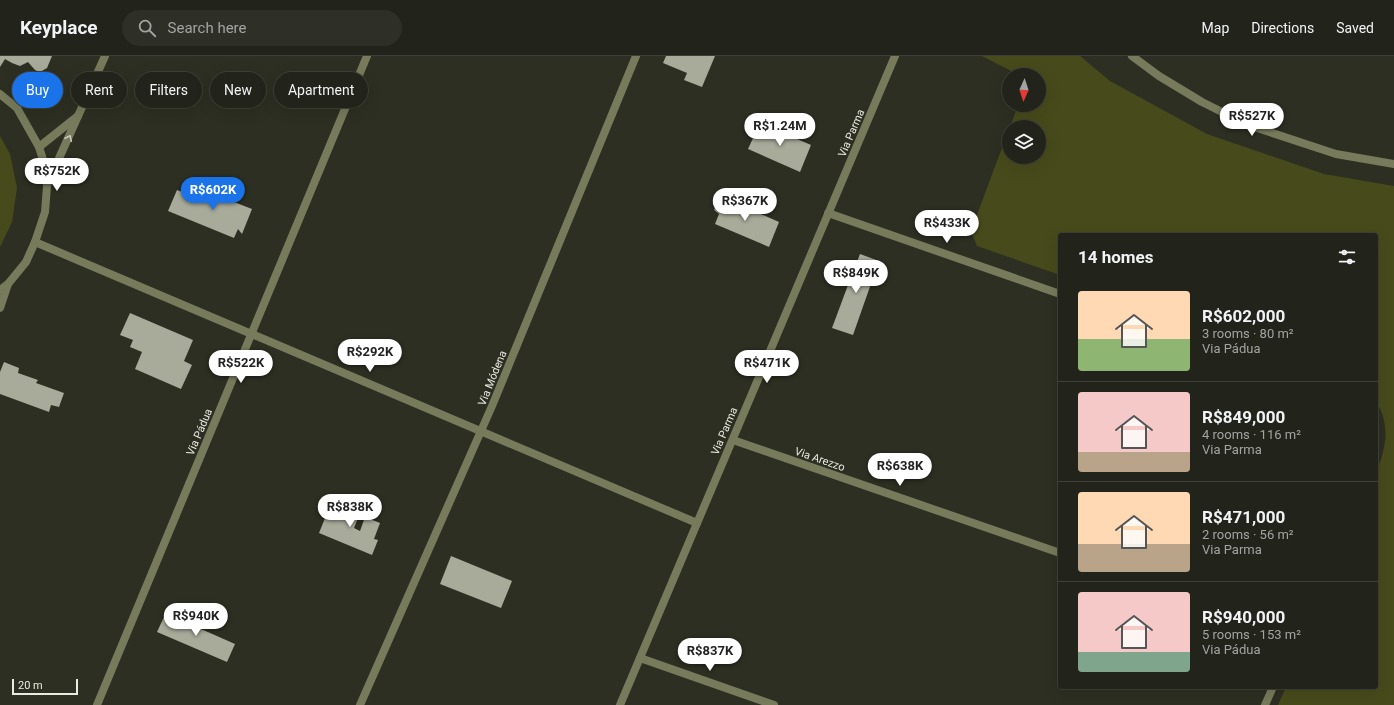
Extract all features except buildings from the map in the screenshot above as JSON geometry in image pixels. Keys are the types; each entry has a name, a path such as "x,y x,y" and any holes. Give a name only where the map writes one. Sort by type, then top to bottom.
{"street":[{"path":"47,186 105,56"},
{"name":"Via Pádua","path":"96,705 367,56"},
{"name":"Via Módena","path":"360,705 481,431 636,56"},
{"name":"Via Parma","path":"620,705 895,56"},
{"path":"1132,56 1159,76 1202,102 1248,125 1336,154 1394,164"},
{"path":"0,94 17,108 39,147 45,166 47,186 45,212 35,242 26,262 8,284 0,290"},
{"path":"39,147 80,114"},
{"path":"828,213 1058,293"},
{"path":"35,242 698,523"},
{"path":"0,308 8,284"},
{"name":"Via Arezzo","path":"732,440 1058,552"},
{"path":"640,658 774,705"},
{"path":"1265,705 1272,689"}],"green space":[{"path":"982,56 1080,56 1110,81 1207,134 1324,174 1394,186 1394,705 1278,705 1285,689 1378,689 1378,466 1384,446 1385,428 1384,419 1378,405 1378,233 1058,233 1058,274 977,246 971,231 1002,148 1002,164 1046,164 1046,120 1013,120 1015,112 1046,112 1046,68 1005,68"},
{"path":"0,136 10,154 17,188 12,222 0,247"}]}
